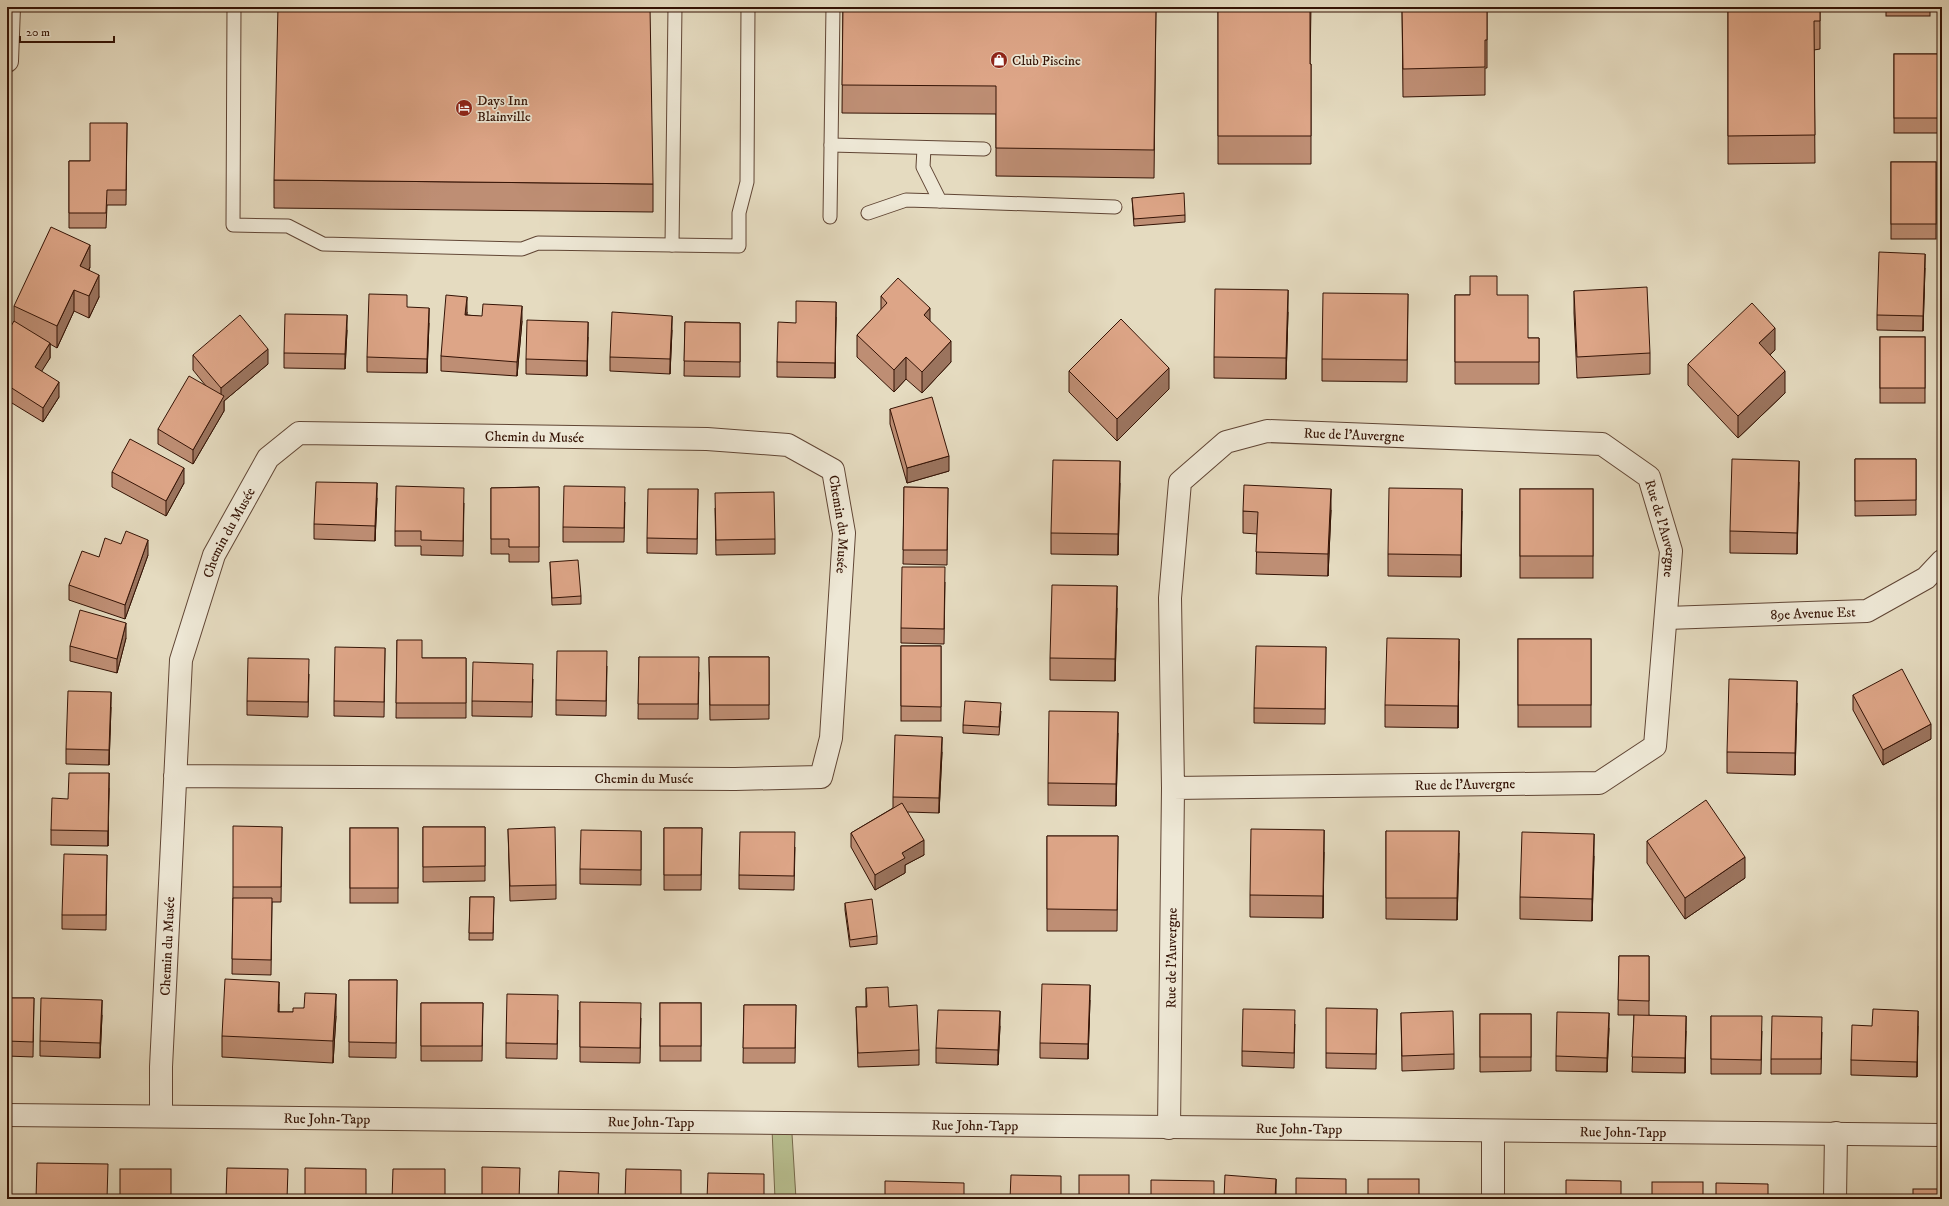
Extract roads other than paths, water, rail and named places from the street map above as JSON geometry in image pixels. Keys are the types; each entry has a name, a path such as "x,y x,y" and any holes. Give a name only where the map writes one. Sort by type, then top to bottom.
{"street":[{"path":"7,61 8,11"},
{"name":"Rue de l'Auvergne","path":"1169,1128 1174,788 1170,598 1180,482 1226,442 1267,431 1602,444 1650,477 1671,551 1667,618 1655,746 1600,783 1174,788"},
{"name":"Chemin du Musée","path":"161,1116 161,1067 175,776 181,660 214,555 268,458 299,433 722,440 788,445 833,470 844,533 831,738 821,777 735,779 175,776"},
{"name":"89e Avenue Est","path":"1667,618 1867,611 1926,578 1942,561"},
{"name":"Rue John-Tapp","path":"7,1115 1493,1132 1836,1133 1942,1135"},
{"path":"1493,1132 1493,1199"},
{"path":"1834,1199 1836,1133"}],"lane":[{"path":"234,7 233,225 288,226 324,244 522,249 538,243 739,246 739,213 747,182 748,7"},
{"path":"672,245 675,7"},
{"path":"830,217 833,7"},
{"path":"831,146 984,149"},
{"path":"924,148 923,167 940,201"},
{"path":"868,213 906,200 1115,207"}],"place":[{"name":"Club Piscine","path":"999,60"},
{"name":"Days Inn Blainville","path":"464,108"}]}
